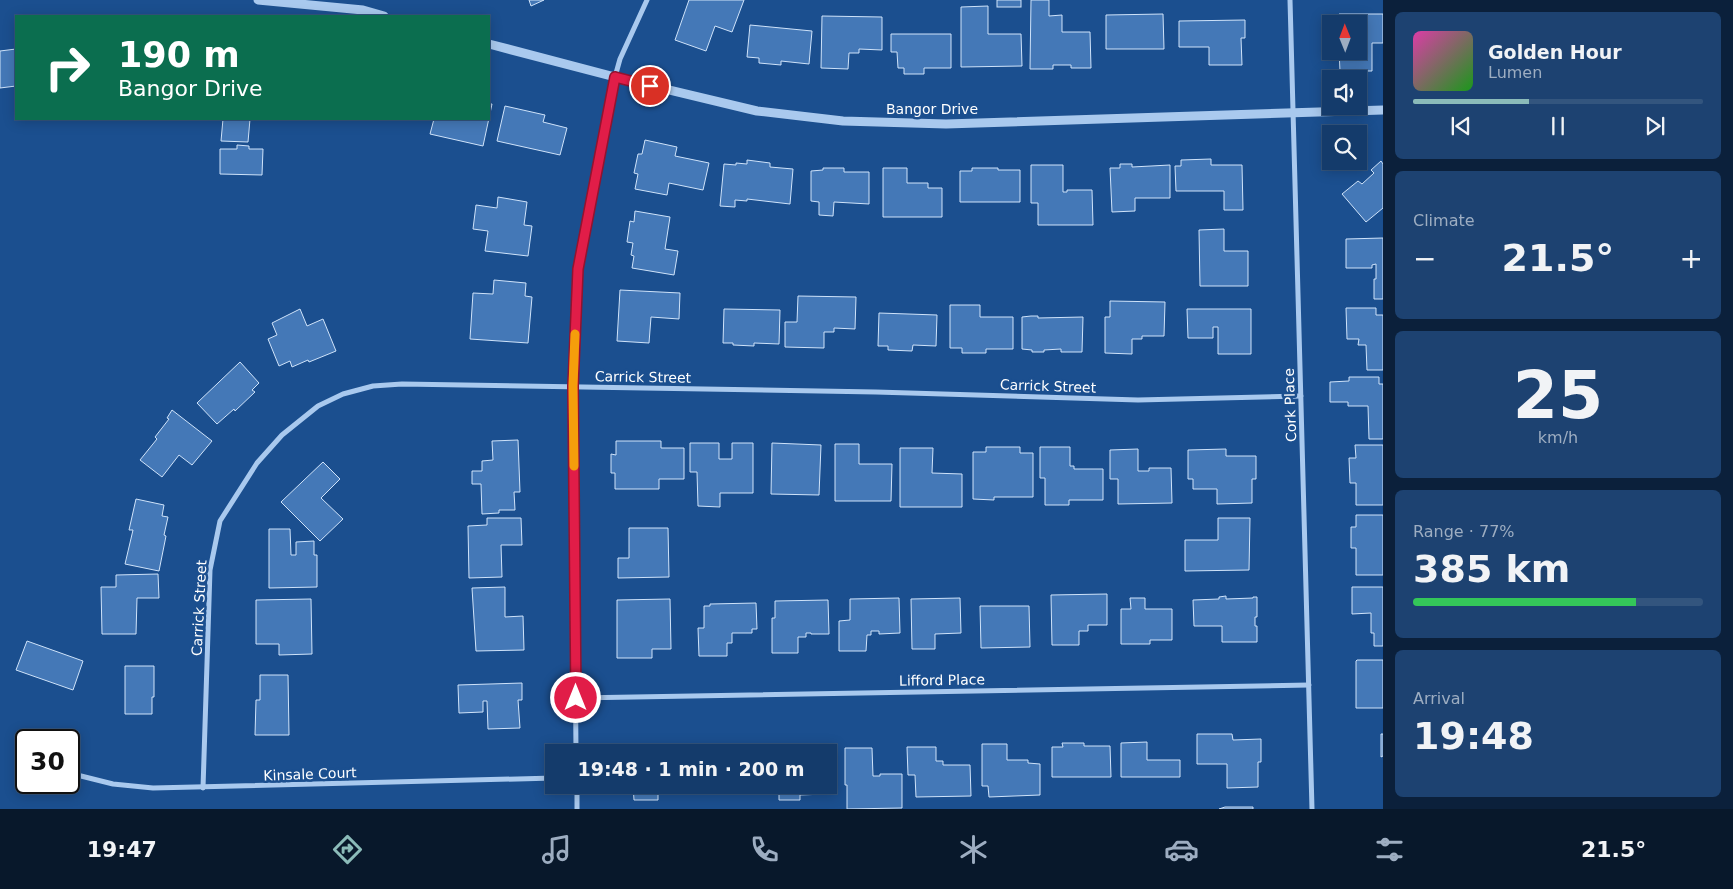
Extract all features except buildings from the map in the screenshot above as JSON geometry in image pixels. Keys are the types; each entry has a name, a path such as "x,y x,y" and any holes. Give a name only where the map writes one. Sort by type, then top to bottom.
{"street":[{"path":"258,0 363,10 380,15"},
{"path":"576,744 573,386 578,269 615,77 620,59 647,0"},
{"name":"Cork Place","path":"1290,0 1312,809"},
{"name":"Bangor Drive","path":"490,44 615,77 758,111 843,121 946,124 1383,110"},
{"name":"Carrick Street","path":"203,788 210,570 220,521 257,463 282,435 318,406 343,394 373,386 402,384 876,392 1138,400 1301,396"},
{"name":"Lifford Place","path":"576,698 1309,685"},
{"name":"Kinsale Court","path":"80,776 113,784 153,788 545,778"},
{"path":"577,794 577,809"}],"slow traffic":[{"path":"574,466 573,386 575,334"}],"route":[{"path":"576,698 573,386 578,269 615,77 650,86"}]}
